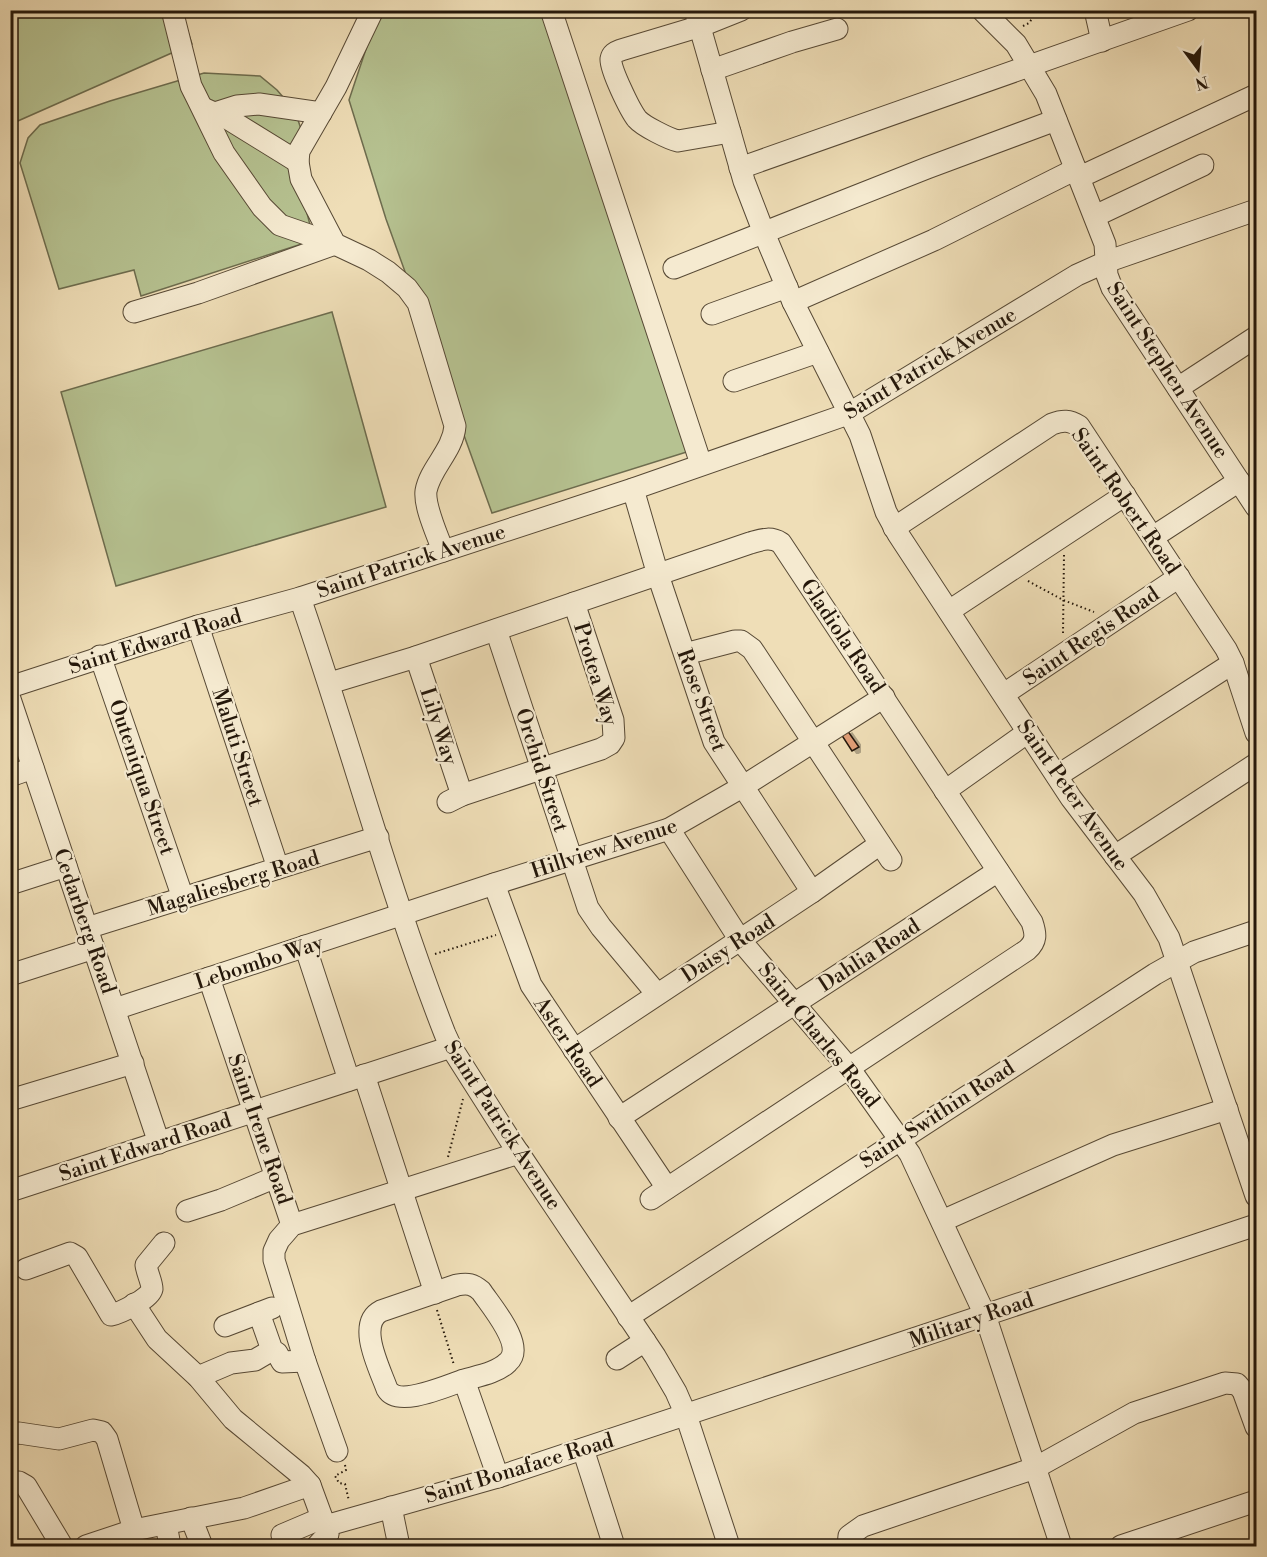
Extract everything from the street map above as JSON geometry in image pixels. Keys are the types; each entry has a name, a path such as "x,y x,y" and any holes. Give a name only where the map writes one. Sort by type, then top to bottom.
{"street":[{"path":"172,10 191,86 209,111 224,153 262,207 280,225 335,244 369,260 407,288 418,303 454,426 454,435 426,492 428,507 443,551"},
{"path":"335,244 301,179 299,151 321,113 373,10"},
{"path":"551,10 701,464"},
{"path":"730,132 684,140 671,139 644,125 637,118 611,59 615,52 698,18 741,10"},
{"name":"Saint Stephen Avenue","path":"982,10 1016,44 1046,94 1105,244 1107,274 1112,288 1257,507"},
{"path":"1095,10 1102,41"},
{"path":"740,168 1030,68 1102,41 1156,16 1188,10"},
{"name":"Saint Peter Avenue","path":"698,18 740,168 764,232 790,294 860,435 886,512 894,528 1057,776 1144,894 1169,938 1257,1196"},
{"path":"712,70 837,29"},
{"path":"712,314 790,294 934,240 1078,173 1257,95"},
{"path":"209,111 259,104 321,113"},
{"path":"209,111 230,120 298,162"},
{"path":"674,268 927,168 1056,120"},
{"path":"1095,216 1203,165"},
{"name":"Saint Patrick Avenue","path":"729,1546 686,1415 676,1392 645,1341 451,1047 418,959 330,683 300,598 633,489 848,414 1077,275 1106,262 1257,210"},
{"path":"134,312 198,293 335,244"},
{"path":"1178,388 1257,337"},
{"path":"734,381 818,351"},
{"name":"Saint Robert Road","path":"894,528 1052,424 1066,420 1079,426 1233,663 1257,733"},
{"path":"1153,537 1239,481"},
{"name":"Rose Street","path":"633,489 658,575 714,742 812,892"},
{"path":"949,611 1125,495"},
{"name":"Gladiola Road","path":"330,683 416,657 750,543 769,538 781,543 1032,922 1036,938 1033,945 850,1069"},
{"name":"Saint Regis Road","path":"1004,694 1179,577"},
{"name":"Saint Edward Road","path":"10,687 100,656 300,598"},
{"name":"Protea Way","path":"542,769 601,749 610,744 614,738 613,720 574,603"},
{"name":"Maluti Street","path":"198,626 278,868"},
{"name":"Orchid Street","path":"496,630 583,896 593,916 657,994"},
{"name":"Daisy Road","path":"574,1050 812,892 886,852 752,649 735,640 685,654"},
{"name":"Outeniqua Street","path":"100,656 183,898"},
{"name":"Lily Way","path":"416,657 455,799 542,769"},
{"path":"1057,776 1233,663"},
{"name":"Hillview Avenue","path":"403,914 669,829 742,787 884,697"},
{"name":"Cedarberg Road","path":"10,699 159,1143"},
{"path":"945,791 1028,732"},
{"path":"1115,856 1257,764"},
{"path":"10,776 33,768"},
{"name":"Saint Charles Road","path":"669,829 740,940 850,1069 910,1154 985,1315 1061,1546"},
{"name":"Magaliesberg Road","path":"87,928 378,837"},
{"path":"10,884 66,866"},
{"name":"Dahlia Road","path":"619,1118 998,871"},
{"name":"Aster Road","path":"495,884 531,985 619,1118 659,1194 850,1069"},
{"name":"Lebombo Way","path":"115,1010 403,914"},
{"name":"Saint Swithin Road","path":"628,1317 900,1138 1177,961 1194,952 1257,931"},
{"path":"305,946 401,1190 435,1293"},
{"path":"10,975 94,948"},
{"name":"Saint Irene Road","path":"209,978 292,1225 519,1153"},
{"name":"Saint Edward Road","path":"10,1191 451,1047"},
{"path":"10,1101 133,1063"},
{"path":"942,1221 1113,1145 1227,1109"},
{"path":"188,1211 222,1200 276,1177"},
{"path":"292,1225 279,1240 274,1251 274,1260 305,1361 337,1451"},
{"name":"Military Road","path":"686,1415 1257,1225"},
{"path":"26,1269 70,1253 77,1257 111,1315 119,1314 151,1291 146,1265 164,1243"},
{"path":"464,1284 475,1285 502,1322 513,1342 512,1357 509,1362 490,1372 464,1380 408,1398 400,1398 389,1393 368,1327 371,1318 381,1311 435,1293 464,1284"},
{"path":"225,1326 286,1302"},
{"path":"135,1304 157,1339 198,1377 240,1426 301,1475 310,1485 327,1536 317,1546"},
{"path":"259,1313 272,1350 283,1362 305,1361"},
{"path":"617,1359 645,1341"},
{"path":"198,1377 231,1363 255,1360 272,1350"},
{"path":"464,1380 498,1477"},
{"path":"848,1546 849,1536 863,1526 1035,1468 1134,1413 1225,1383 1238,1384 1257,1427"},
{"name":"Saint Bonaface Road","path":"282,1535 323,1522 354,1518 498,1477 686,1415"},
{"path":"10,1435 19,1433 59,1439 93,1430 102,1432 107,1439 134,1530"},
{"path":"583,1449 612,1546"},
{"path":"10,1482 18,1482 26,1486 62,1546"},
{"path":"86,1546 134,1530 244,1508 310,1485"},
{"path":"1121,1546 1257,1501"},
{"path":"391,1507 399,1546"},
{"path":"191,1518 202,1546"},
{"path":"166,1524 170,1546"}],"path":[{"path":"1010,39 1029,22 1038,10"},
{"path":"1061,537 1065,553 1064,653"},
{"path":"1010,571 1063,600 1114,620"},
{"path":"418,959 510,930"},
{"path":"441,1177 454,1138 469,1076"},
{"path":"435,1293 436,1304 456,1373 464,1380"},
{"path":"337,1451 346,1470 336,1474 335,1479 345,1484 354,1518"}],"green space":[{"path":"11,11 181,11 192,44 11,124"},
{"path":"387,11 547,11 693,450 492,513 386,219 349,100 374,25"},
{"path":"204,73 260,76 277,90 295,111 301,129 303,198 314,240 141,296 134,270 59,289 20,163 28,138 40,125"},
{"path":"332,312 386,507 116,586 61,392"}],"building":[{"path":"847,730 859,747 852,751 841,734"}]}
